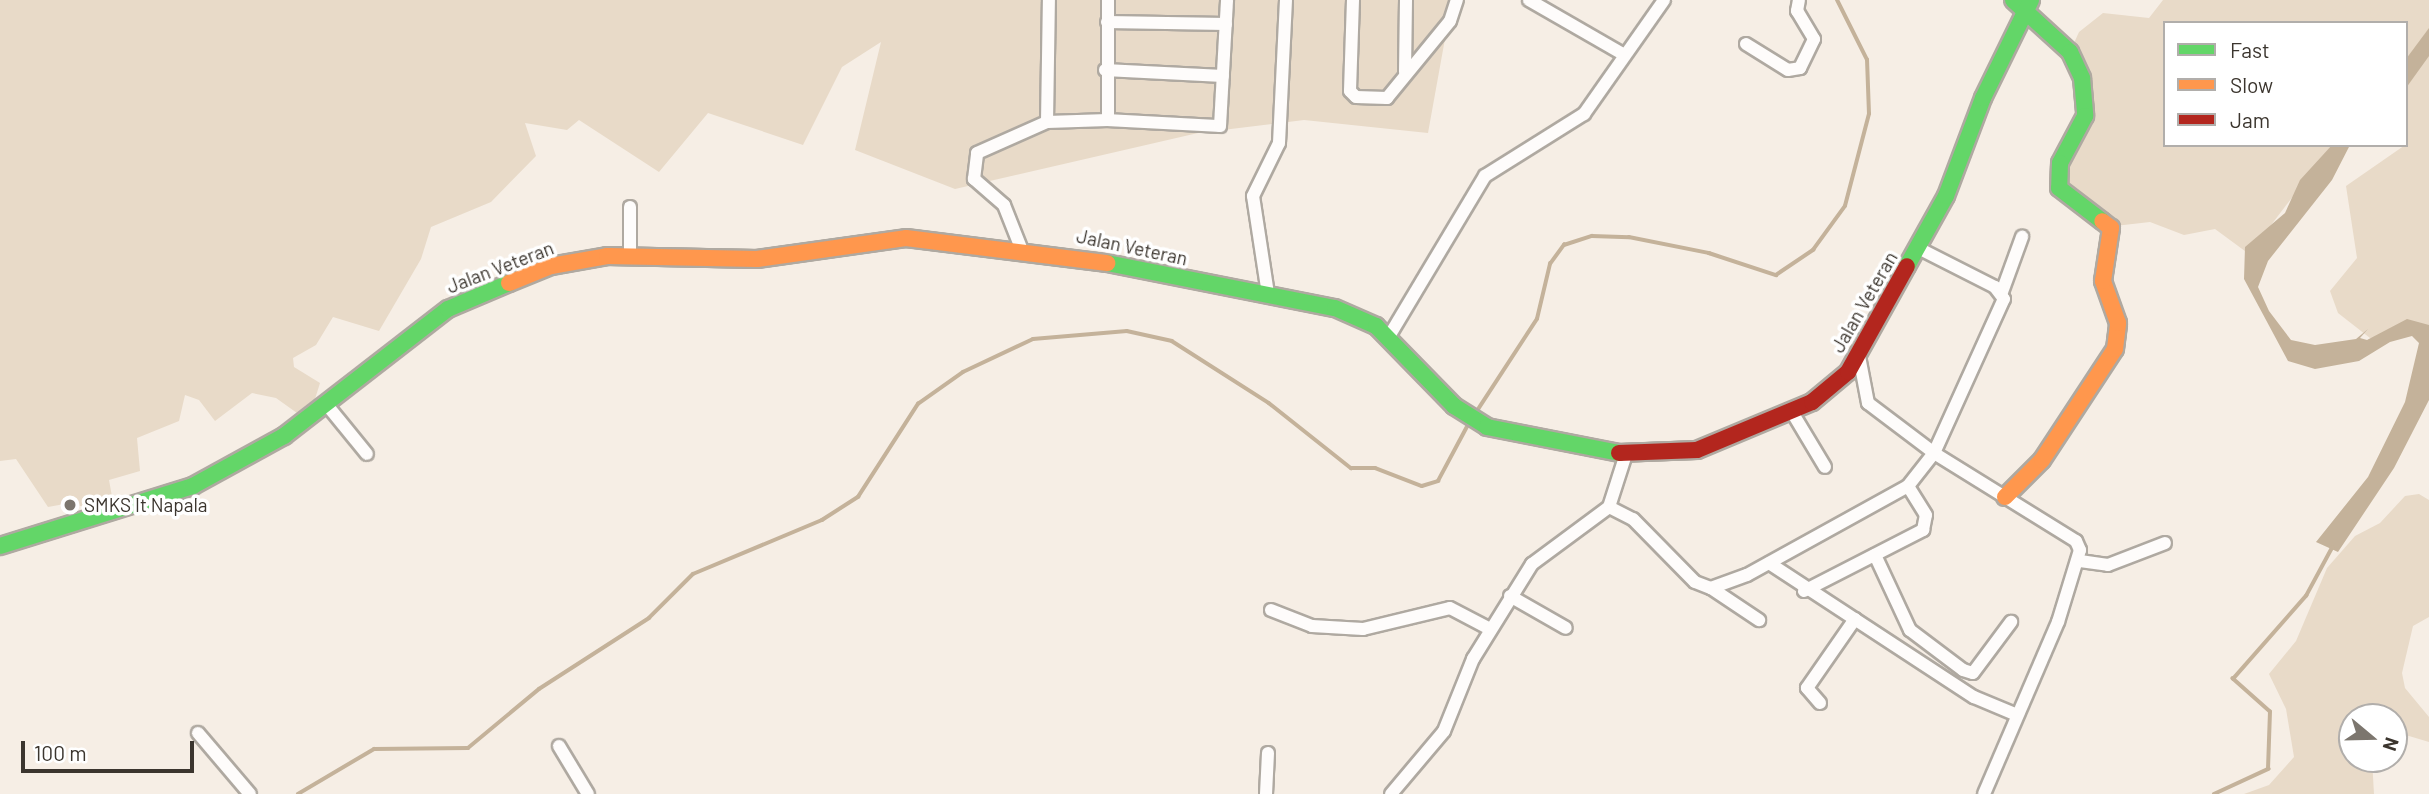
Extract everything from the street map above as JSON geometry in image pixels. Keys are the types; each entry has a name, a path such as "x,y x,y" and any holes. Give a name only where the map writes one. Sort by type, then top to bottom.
{"street":[{"path":"1047,122 1049,0"},
{"path":"1108,0 1105,70 1108,120"},
{"path":"1015,247 1011,218 974,179 974,157 1047,122 1108,120 1220,126 1227,0"},
{"path":"1268,294 1253,196 1279,143 1286,0"},
{"path":"1353,0 1353,95 1394,96 1405,72 1450,21 1457,0"},
{"path":"1405,72 1406,0"},
{"path":"1529,0 1623,54"},
{"path":"1388,338 1485,176 1584,114 1623,54 1664,0"},
{"path":"1746,44 1788,70 1800,68 1814,39 1797,11 1799,0"},
{"path":"2005,497 2042,460 2101,377 2115,349 2118,323 2103,281 2111,228 2059,188 2060,163 2085,116 2081,78 2070,52 2024,3"},
{"name":"Jalan Veteran","path":"0,547 170,496 284,436 464,300 551,266 630,255 746,260 906,238 1015,247 1268,294 1355,314 1388,338 1474,421 1504,433 1626,454 1697,450 1792,412 1831,388 1859,356 1920,248 2024,3"},
{"path":"1107,22 1226,24"},
{"path":"1105,70 1223,76"},
{"path":"630,207 630,255"},
{"path":"1711,588 1769,563 1908,486 1934,453 2001,309 2002,292 2022,237"},
{"path":"1920,248 2002,292"},
{"path":"1859,356 1868,403 1934,453 2076,541 2080,561 1984,794"},
{"path":"327,405 367,454"},
{"path":"1792,412 1825,467"},
{"path":"1391,794 1444,731 1490,629 1510,596 1547,550 1609,507 1626,454"},
{"path":"1804,590 1875,555 1926,524 1908,486"},
{"path":"1609,507 1633,519 1695,582 1711,588 1759,620"},
{"path":"2080,561 2108,565 2165,543"},
{"path":"1875,555 1910,630 1963,670 1973,673 2011,622"},
{"path":"1769,563 1804,590 1974,697 2017,715"},
{"path":"1510,596 1566,628"},
{"path":"1271,610 1312,626 1363,629 1450,608 1490,629"},
{"path":"1820,703 1807,688 1855,620"},
{"path":"198,733 250,794"},
{"path":"559,746 588,794"},
{"path":"1266,794 1268,753"}],"shaded area":[{"path":"0,0 1452,0 1428,133 1304,120 1198,133 955,189 855,150 881,42 842,67 803,145 708,113 659,172 579,120 567,130 525,123 536,156 491,202 431,227 421,259 379,331 333,317 316,345 293,358 294,367 320,383 315,399 297,413 276,398 252,393 215,421 199,400 185,395 179,421 137,438 140,471 109,480 113,502 101,512 70,503 48,507 16,459 0,461"},
{"path":"2163,0 2429,0 2429,29 2408,58 2408,21 2163,21 2163,147 2330,147 2249,254 2215,229 2184,235 2150,222 2115,226 2069,201 2067,151 2087,117 2074,43 2079,32 2103,13 2149,18"},
{"path":"2429,28 2429,56 2408,85 2408,56"},
{"path":"2429,52 2429,335 2370,338 2338,313 2330,291 2357,258 2346,186 2402,147 2408,147 2408,77"},
{"path":"2330,147 2349,147 2332,180 2268,261 2258,287 2269,311 2291,340 2315,345 2356,339 2368,329 2360,338 2367,340 2407,319 2429,325 2429,400 2394,468 2338,552 2316,542 2368,477 2405,402 2419,343 2412,336 2390,342 2359,361 2315,369 2288,361 2244,279 2245,247 2285,213 2300,180"},
{"path":"2419,494 2429,500 2429,617 2413,626 2402,673 2405,688 2429,717 2429,742 2408,736 2408,703 2338,703 2338,773 2373,773 2374,794 2244,794 2269,785 2294,757 2286,709 2269,674 2296,641 2327,568 2355,536 2380,523 2405,496"}],"waterway":[{"path":"1475,414 1537,319 1550,264 1564,245 1592,236 1629,237 1709,253 1776,275 1813,250 1845,206 1869,114 1867,60 1837,0"},
{"path":"298,794 374,749 468,748 539,689 649,618 693,574 822,520 858,497 918,404 963,372 1033,339 1127,331 1172,341 1269,403 1351,468 1375,468 1422,486 1438,481 1469,423"},
{"path":"2214,794 2268,769 2270,712 2233,679 2306,596 2332,548"}],"traffic: fast":[{"path":"2013,0 2070,52 2082,78 2085,116 2060,163 2059,188 2102,221"},
{"path":"1907,266 1946,196 1983,98 2031,0"},
{"path":"1107,263 1335,308 1376,326 1454,406 1487,427 1619,453"},
{"path":"0,546 193,486 284,436 448,309 509,283"}],"traffic: slow":[{"path":"2005,497 2042,460 2115,349 2118,323 2103,281 2111,228 2102,221"},
{"path":"509,283 551,266 607,256 757,259 906,238 1107,263"}],"traffic: jam":[{"path":"1619,453 1697,450 1812,402 1848,372 1907,266"}],"place":[{"name":"SMKS It Napala","path":"70,505"}]}
